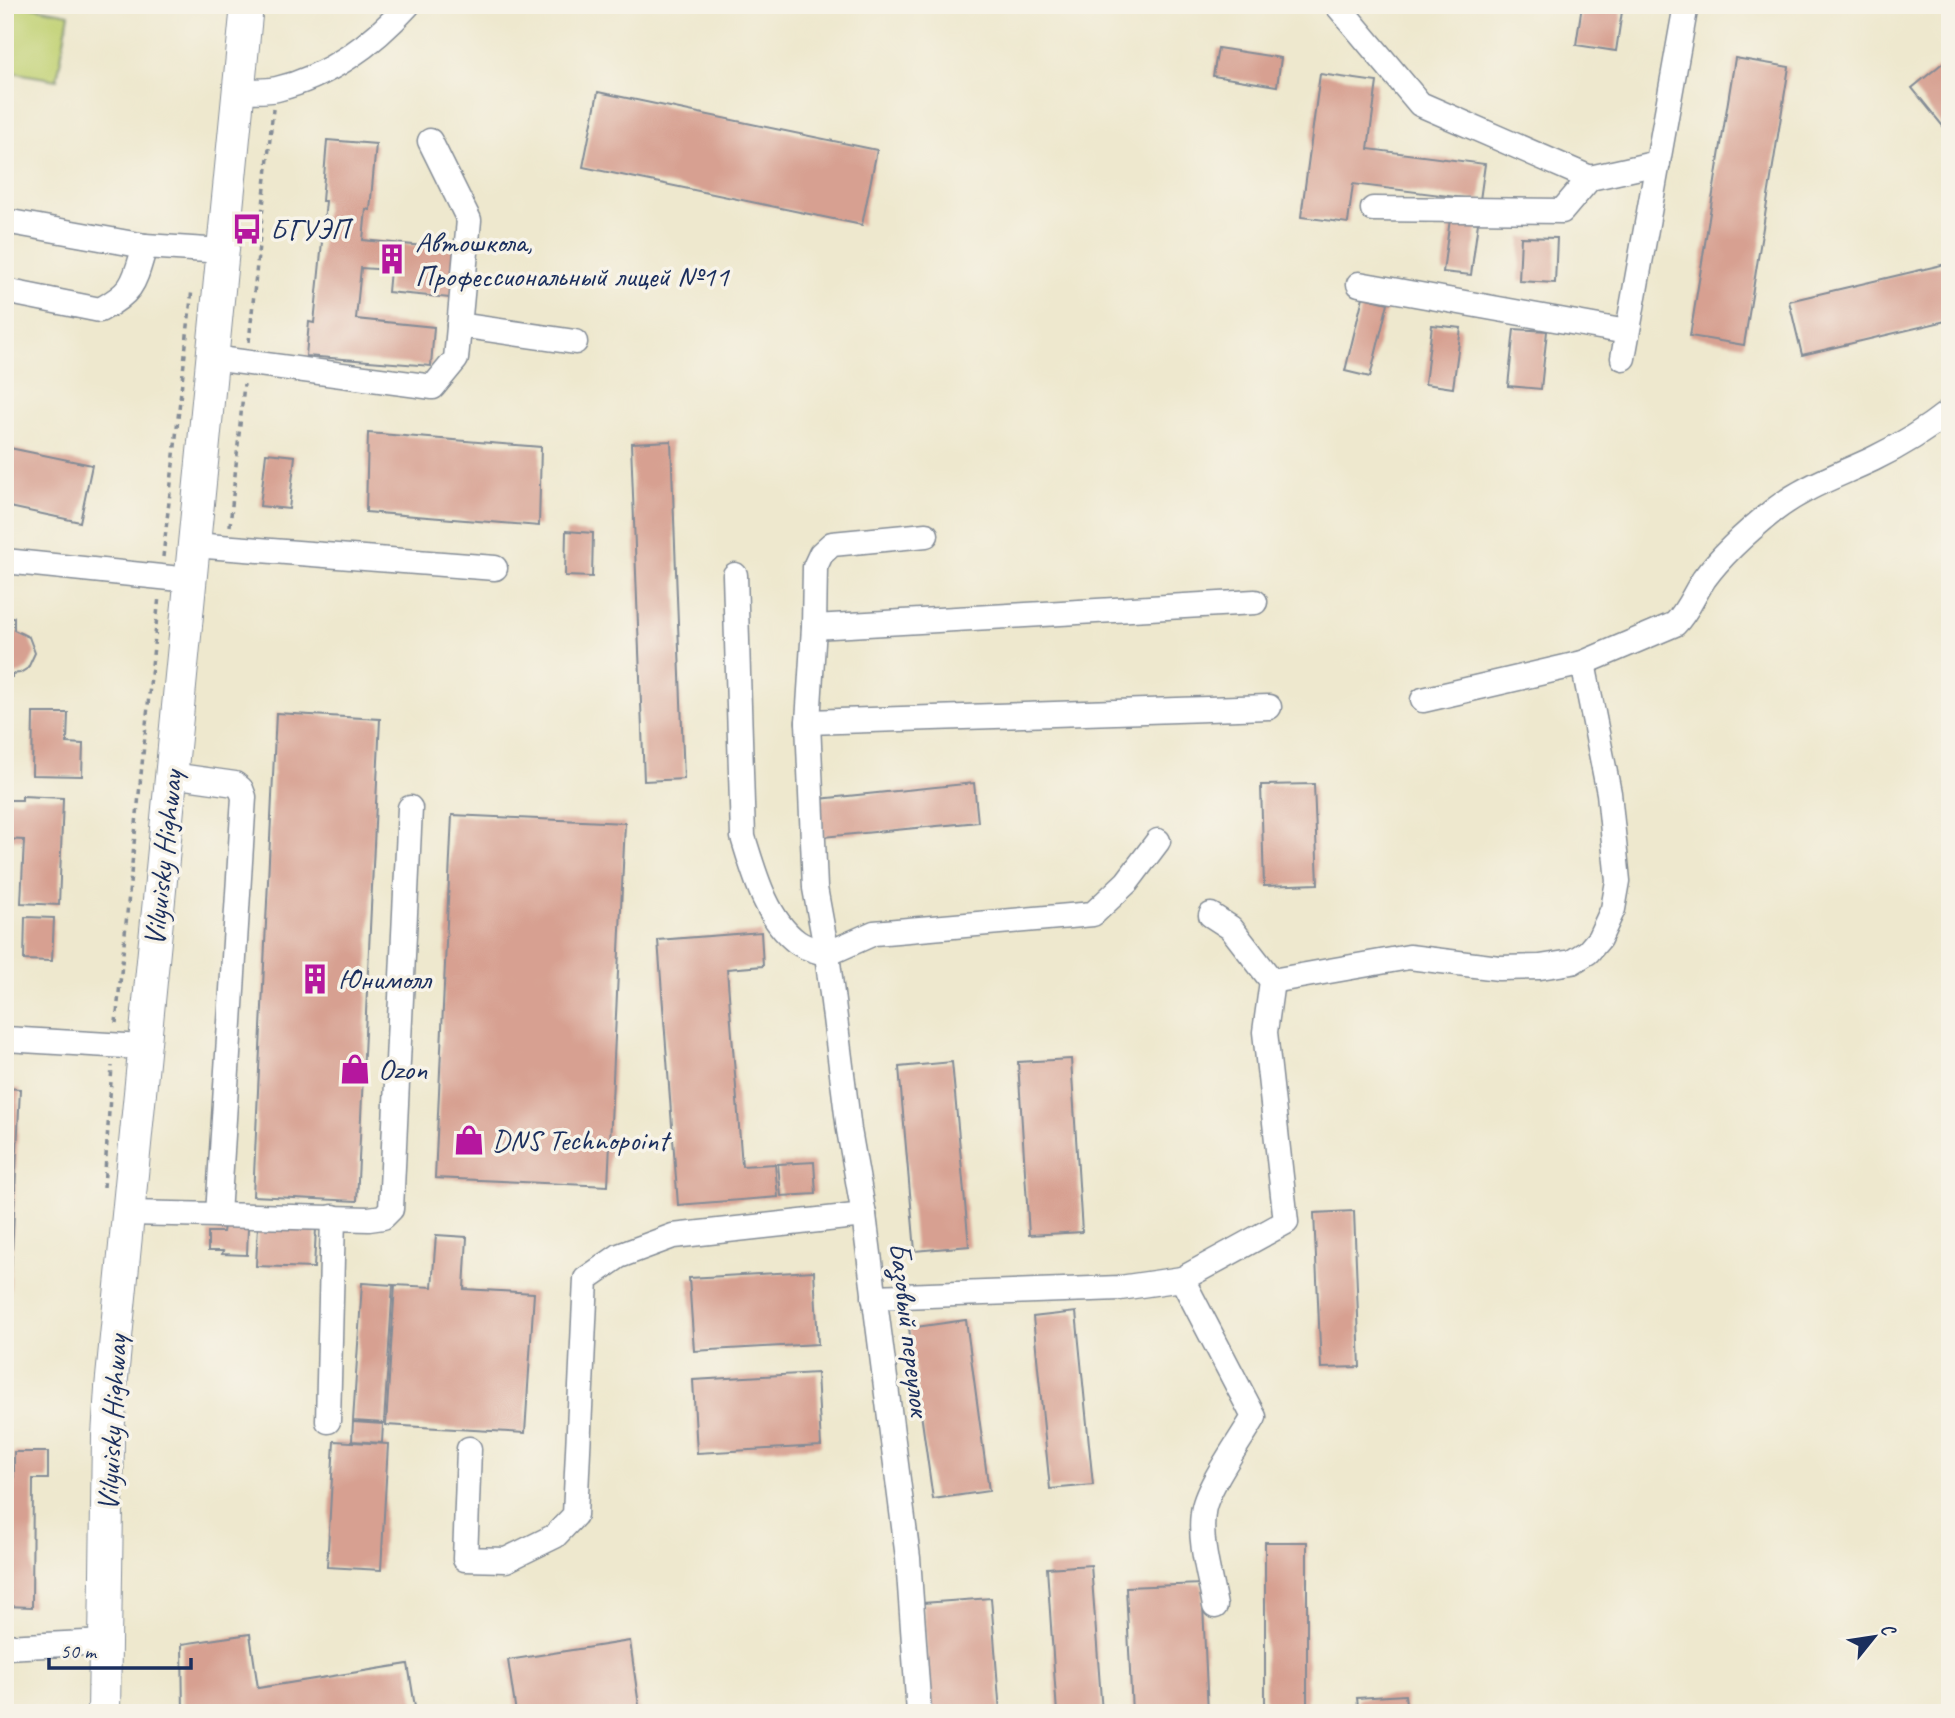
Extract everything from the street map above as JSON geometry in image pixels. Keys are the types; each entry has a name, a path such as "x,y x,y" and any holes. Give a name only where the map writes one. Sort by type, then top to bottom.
{"main road":[{"name":"Vilyuisky Highway","path":"104,1713 108,1436 247,5"}],"street":[{"path":"239,91 275,90 308,79 347,59 387,29 408,5"},
{"path":"1336,5 1420,104 1590,178 1658,163"},
{"path":"1623,358 1686,5"},
{"path":"212,358 433,387 456,359 469,220 430,141"},
{"path":"1373,209 1562,211 1590,178"},
{"path":"5,221 145,246 223,251"},
{"path":"5,291 100,310 120,299 133,285 145,246"},
{"path":"1359,284 1627,332"},
{"path":"459,325 575,342"},
{"path":"1423,699 1583,663 1675,624 1683,616 1704,580 1728,551 1774,510 1817,482 1872,459 1929,429 1950,411"},
{"name":"Базовый переулок","path":"919,1713 908,1558 864,1215 849,1130 827,954 815,888 808,722 815,567 821,554 832,544 926,535"},
{"path":"193,545 495,568"},
{"path":"5,561 190,580"},
{"path":"734,575 743,837 756,877 775,918 797,943 827,954 874,933 1093,914 1128,882 1158,841"},
{"path":"814,627 1255,602"},
{"path":"1272,981 1409,957 1499,968 1540,967 1572,962 1588,952 1599,939 1613,909 1618,881 1609,793 1583,663"},
{"path":"808,722 1269,707"},
{"path":"171,775 235,784 242,789 244,797 218,1215"},
{"path":"128,1213 383,1217 391,1209 410,808"},
{"path":"874,1297 1120,1288 1182,1279 1286,1222 1265,1032 1272,981 1231,928 1211,915"},
{"path":"5,1039 144,1047"},
{"path":"469,1449 465,1559 506,1560 555,1536 575,1515 586,1279 619,1255 673,1236 864,1215"},
{"path":"328,1421 333,1217"},
{"path":"1182,1279 1254,1416 1212,1486 1203,1511 1203,1536 1215,1606"},
{"path":"5,1647 105,1643"}],"path":[{"path":"228,548 275,90"}],"green space":[{"path":"5,5 23,5 69,14 57,80 5,71"}],"building":[{"path":"1582,5 1623,5 1616,51 1576,45"},
{"path":"1218,48 1281,58 1277,86 1213,76"},
{"path":"1950,57 1950,127 1946,130 1912,88"},
{"path":"1735,58 1789,67 1744,345 1690,336"},
{"path":"1320,74 1377,82 1368,149 1485,164 1480,200 1353,184 1348,223 1301,217"},
{"path":"598,92 877,150 862,225 583,167"},
{"name":"Автошкола, Профессиональный лицей №11","path":"327,140 376,144 370,210 366,209 363,240 464,250 460,299 388,292 390,270 361,268 356,319 434,327 431,366 306,356 309,322 314,323 326,201 322,201"},
{"path":"1450,219 1478,223 1471,275 1443,272"},
{"path":"1521,237 1557,238 1555,283 1519,281"},
{"path":"1950,263 1950,320 1802,355 1789,301"},
{"path":"1363,297 1388,303 1370,377 1345,371"},
{"path":"1432,325 1461,328 1453,388 1425,384"},
{"path":"1514,329 1547,331 1541,389 1508,386"},
{"path":"368,433 541,447 539,526 366,512"},
{"path":"671,441 684,779 644,781 631,443"},
{"path":"5,447 92,465 80,522 5,506"},
{"path":"266,453 295,456 289,509 260,506"},
{"path":"566,531 593,533 592,577 565,576"},
{"path":"14,617 14,630 29,637 35,653 28,668 12,674 12,677 5,677 5,623"},
{"path":"33,713 68,713 67,743 83,744 82,776 32,775"},
{"name":"Юнимолл","path":"276,713 380,719 357,1201 253,1196"},
{"path":"974,783 978,822 823,837 819,799"},
{"path":"1314,784 1318,884 1264,886 1261,785"},
{"path":"22,796 63,798 59,905 21,903 24,840 5,839 5,800 22,800"},
{"path":"452,815 625,823 608,1186 435,1178"},
{"path":"25,917 54,918 52,961 24,960"},
{"path":"761,932 763,966 727,969 742,1166 775,1164 778,1197 678,1205 658,940"},
{"path":"1071,1059 1082,1232 1029,1235 1018,1062"},
{"path":"952,1062 969,1246 915,1251 899,1067"},
{"path":"5,1088 20,1089 7,1355 5,1355"},
{"path":"814,1162 816,1194 781,1196 778,1164"},
{"path":"1354,1211 1360,1367 1321,1368 1314,1213"},
{"path":"258,1225 316,1228 314,1268 256,1266"},
{"path":"224,1226 248,1227 247,1255 208,1251 208,1232 223,1232"},
{"path":"436,1235 467,1237 464,1289 534,1293 525,1433 386,1425 395,1285 432,1287"},
{"path":"814,1271 818,1344 694,1351 689,1278"},
{"path":"362,1283 393,1285 384,1423 353,1421"},
{"path":"1076,1312 1093,1485 1050,1489 1033,1317"},
{"path":"966,1320 989,1491 933,1499 909,1328"},
{"path":"817,1373 821,1446 697,1453 693,1380"},
{"path":"353,1422 383,1424 382,1443 352,1441"},
{"path":"334,1441 388,1444 381,1570 327,1567"},
{"path":"14,1452 48,1452 48,1479 33,1479 32,1607 5,1606 5,1480 14,1480"},
{"path":"1265,1542 1307,1542 1307,1713 1265,1713"},
{"path":"1091,1565 1102,1713 1057,1713 1047,1568"},
{"path":"1202,1584 1208,1713 1132,1713 1126,1587"},
{"path":"991,1598 1000,1713 931,1713 923,1603"},
{"path":"250,1634 258,1688 408,1664 416,1713 183,1713 182,1644"},
{"path":"630,1641 640,1713 516,1713 508,1660"},
{"path":"1405,1695 1407,1713 1359,1713 1357,1698"},
{"path":"1489,1709 1490,1713 1452,1713 1452,1711"}],"place":[{"name":"БГУЭП","path":"247,229"},
{"name":"Автошкола, Профессиональный лицей №11","path":"392,259"},
{"name":"Юнимолл","path":"315,979"},
{"name":"Ozon","path":"355,1069"},
{"name":"DNS Technopoint","path":"469,1140"}]}
